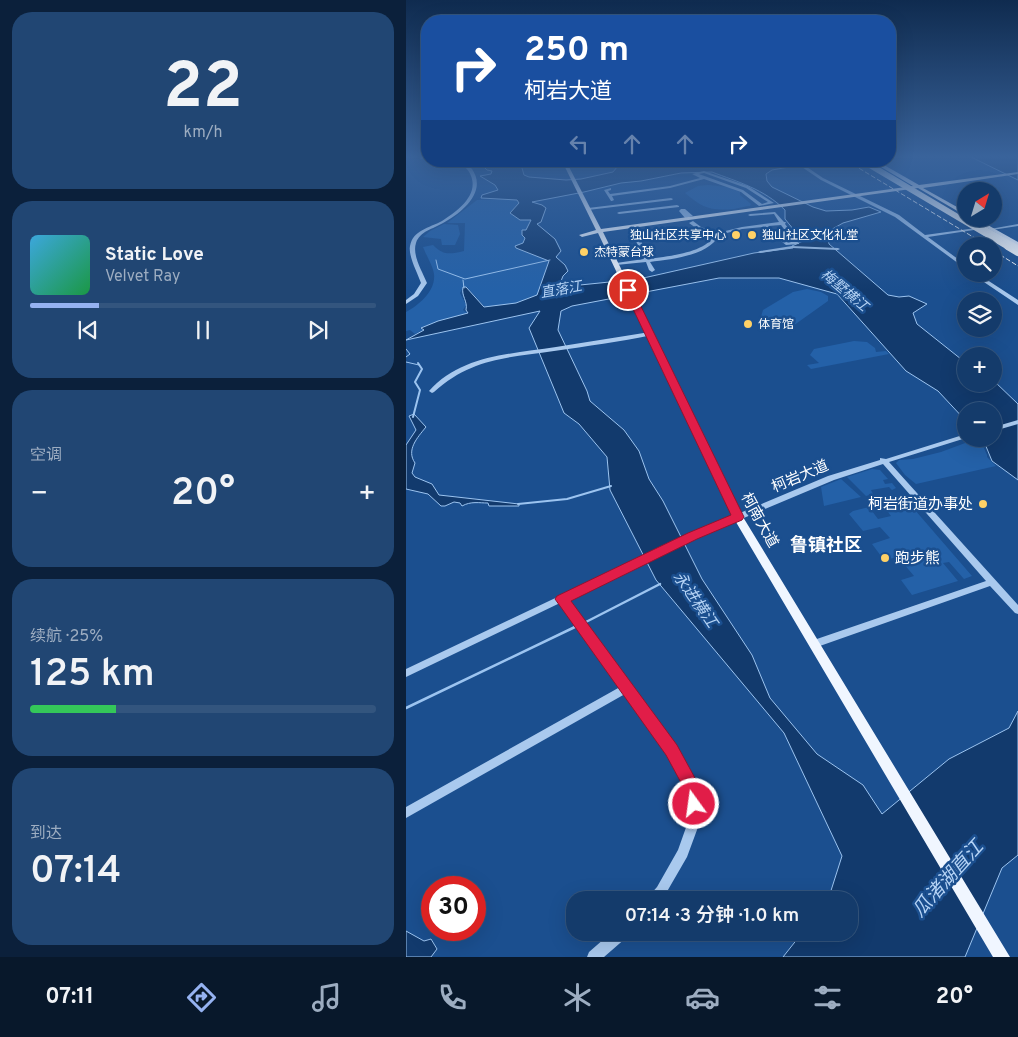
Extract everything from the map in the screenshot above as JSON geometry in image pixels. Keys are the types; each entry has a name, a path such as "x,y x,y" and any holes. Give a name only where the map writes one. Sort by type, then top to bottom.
{"highway":[{"path":"930,201 1018,253"},
{"path":"938,201 957,211"},
{"path":"986,228 1018,246"}],"main road":[{"name":"柯南大道","path":"583,201 623,278 738,517 1002,957"},
{"path":"600,232 824,201"},
{"path":"926,201 1018,253"},
{"path":"941,201 957,211"},
{"path":"992,229 1018,246"}],"street":[{"path":"406,302 416,295 424,283 412,252 415,240 425,230 455,214 468,201"},
{"path":"613,201 623,220"},
{"path":"588,209 658,201"},
{"path":"672,201 690,216 691,223 699,229 717,234 742,228 784,223"},
{"path":"755,201 761,205 772,204 768,201"},
{"path":"867,201 926,236 957,260"},
{"path":"619,213 677,206"},
{"path":"750,215 773,212 784,223 797,243 788,244 764,225"},
{"path":"992,229 1018,225"},
{"path":"652,270 637,244 641,239 699,229"},
{"path":"926,236 974,229"},
{"path":"616,264 683,253 710,245 717,234"},
{"path":"760,252 792,247 838,249"},
{"path":"987,282 1018,303"},
{"path":"432,391 446,378 475,364 515,353 650,334"},
{"path":"1002,427 1018,422"},
{"name":"柯岩大道","path":"406,673 693,536 831,478 883,460 957,439"},
{"path":"883,460 1018,611"},
{"path":"814,644 991,582"},
{"path":"562,599 672,750 693,789 695,820 683,853 660,891"},
{"path":"406,813 627,688"},
{"path":"594,957 612,941"}],"shaded area":[{"path":"476,201 517,201 519,203 510,213 520,219 531,220 526,230 523,244 515,246 516,248 550,261 537,295 516,303 485,307 467,287 463,287 460,293 466,305 463,310 467,313 420,328 423,330 415,334 410,330 406,331 406,312 426,297 434,280 432,268 423,247 433,245 444,253 464,251 465,223 447,223"},
{"path":"695,201 747,201 751,204 750,206 734,209 713,209"},
{"path":"444,224 458,225 460,234 455,245 442,245 441,239 423,237 430,231"},
{"path":"807,289 821,292 828,296 828,301 790,328 767,322 761,317 763,310 793,292"},
{"path":"854,341 867,342 875,348 876,352 886,351 889,354 811,369 807,365 819,363 810,355 814,349"},
{"path":"957,446 984,447 987,457 996,466 916,484 905,475 896,463 899,460 913,459"},
{"path":"872,469 880,470 888,479 883,480 885,484 892,483 896,488 892,490 889,487 871,490 873,494 866,496 847,477"},
{"path":"841,479 861,497 824,506 821,487"},
{"path":"895,501 896,503 908,502 972,576 964,579 949,562 943,563 958,581 912,595 901,580 914,576 898,557 884,560 872,544 890,538 880,527 863,531 849,514 853,511 869,507 878,519 891,516 882,504"}],"water":[{"path":"517,201 539,201 532,202 546,208 541,222 537,224 555,239 561,251 556,257 565,265 568,271 561,281 580,285 639,279 754,253 793,248 792,246 803,241 785,219 785,210 773,201 800,201 826,211 869,207 881,212 843,223 827,232 829,244 888,295 909,296 927,304 913,313 917,324 957,356 957,392 1002,392 1002,389 1018,404 1018,480 992,461 986,447 1002,447 1002,402 957,402 957,411 938,391 906,371 837,294 779,278 719,278 572,306 561,311 558,330 590,401 624,430 639,451 649,479 663,501 702,579 752,655 770,698 817,754 863,785 882,814 949,759 1009,728 1018,711 1018,855 1002,868 965,957 783,957 796,941 858,941 858,891 831,891 842,856 784,733 656,580 610,490 607,457 579,424 564,413 529,328 540,311 406,340 424,330 421,328 468,313 463,287 466,287 484,307 516,303 537,295 549,261 516,248 515,246 523,243 525,238 522,235 522,230 526,230 531,220 520,220 510,213 519,203"},
{"path":"414,414 426,427 412,449 415,463 412,473 415,477 432,484 439,495 519,504 519,506 489,506 488,503 469,503 462,506 460,503 454,502 441,506 428,494 406,489 406,445 416,430 409,416"},
{"path":"406,931 421,941 432,941 437,949 431,957 406,957"}],"waterway":[{"path":"436,260 438,269 465,279 550,260"},
{"path":"463,280 464,288"},
{"path":"406,349 410,354 406,357"},
{"path":"406,362 419,365"},
{"path":"413,417 420,390 415,382 422,369 418,363"},
{"path":"518,504 567,499 611,486"},
{"path":"582,624 660,584"},
{"path":"406,708 577,626"}],"railway":[{"path":"913,201 973,237"},
{"path":"1002,256 1018,266"}],"place":[{"name":"独山社区共享中心","path":"736,235"},
{"name":"独山社区文化礼堂","path":"752,235"},
{"name":"杰特蒙台球","path":"584,252"},
{"name":"体育馆","path":"748,324"},
{"name":"柯岩街道办事处","path":"983,504"},
{"name":"跑步熊","path":"885,558"}],"district":[{"name":"鲁镇社区","path":"826,545"}],"route":[{"path":"628,290 738,517 643,559 562,599 672,750 693,789 694,804"}],"water label":[{"name":"直落江","path":"561,289"},
{"name":"梅墅横江","path":"845,290"},
{"name":"永进横江","path":"696,599"},
{"name":"瓜渚湖直江","path":"947,878"}]}
